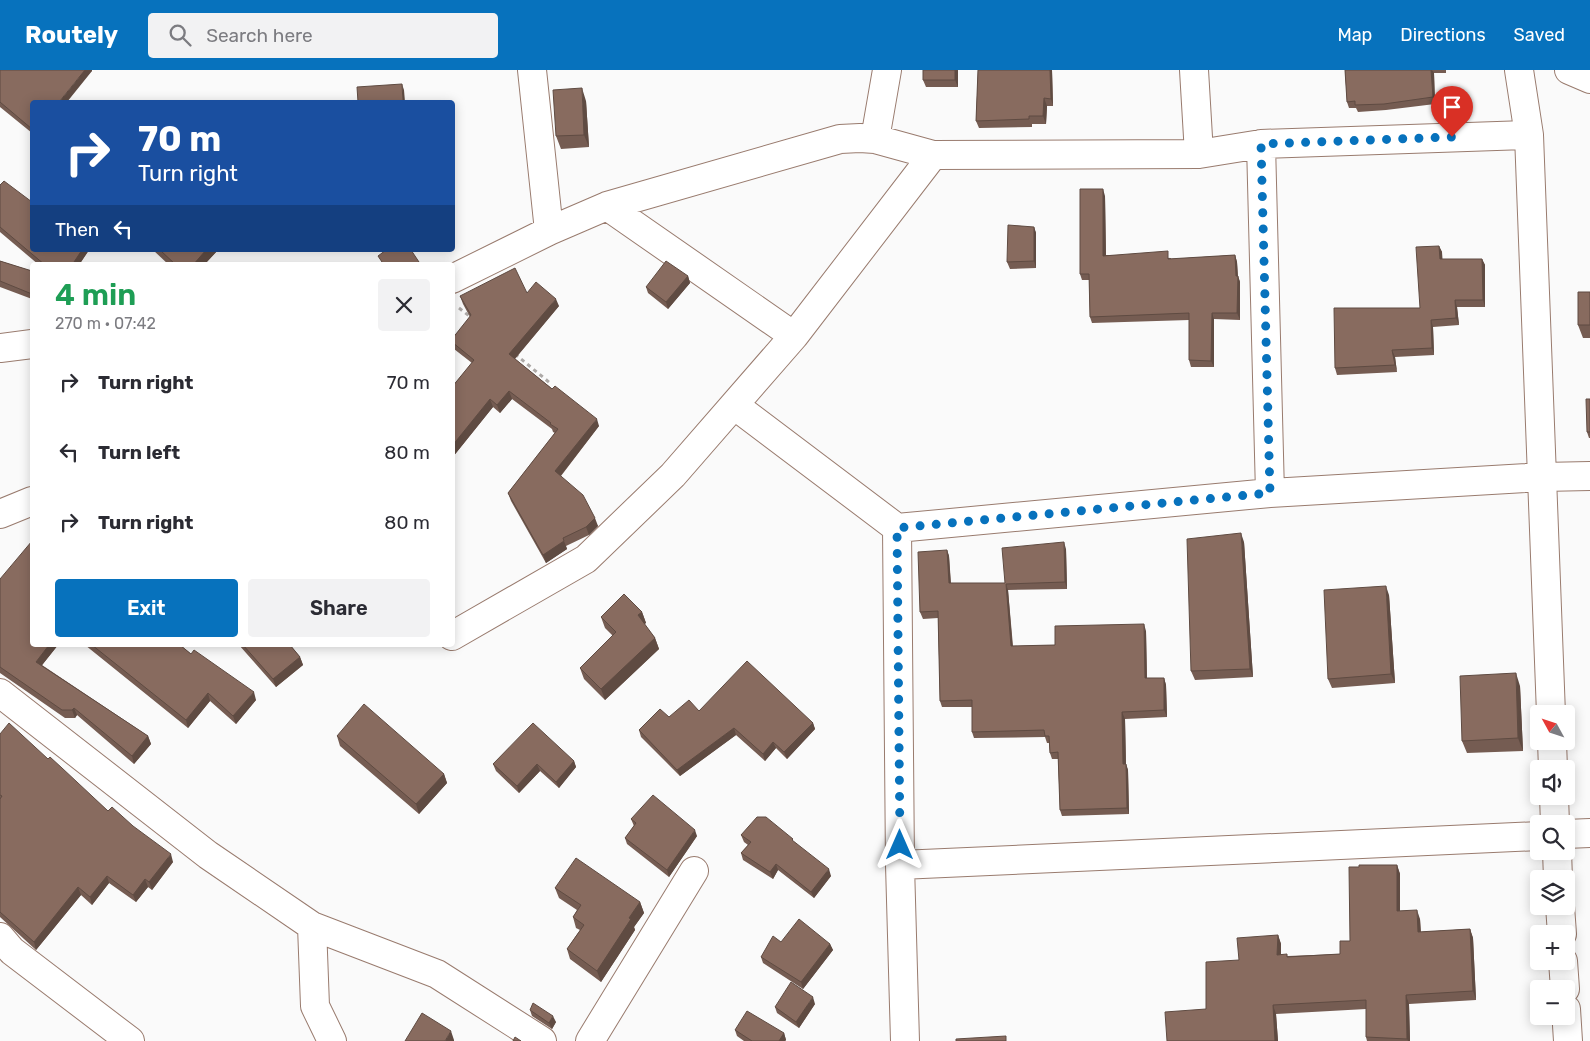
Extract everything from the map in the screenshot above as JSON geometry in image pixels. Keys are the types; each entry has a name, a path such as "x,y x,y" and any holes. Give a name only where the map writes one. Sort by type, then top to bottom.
{"street":[{"path":"532,70 549,231"},
{"path":"875,139 887,70"},
{"path":"1194,70 1199,154"},
{"path":"1519,70 1529,135 1551,705"},
{"path":"1569,70 1590,78"},
{"path":"455,278 549,231 607,206 840,139 875,139 933,155 1199,154 1261,144 1529,135"},
{"path":"1261,144 1270,493"},
{"path":"455,634 586,559 673,475 794,336 933,155"},
{"path":"607,206 794,336"},
{"path":"0,348 30,344"},
{"path":"734,405 897,528 1270,493 1542,477 1590,476"},
{"path":"0,514 30,502"},
{"path":"897,528 900,864 905,1041"},
{"path":"0,693 208,855 312,926 437,974 542,1041"},
{"path":"1575,834 1590,833"},
{"path":"900,864 1530,836"},
{"path":"590,1041 694,871"},
{"path":"312,926 315,1006 332,1041"},
{"path":"0,937 12,951 130,1041"},
{"path":"1567,1025 1568,1041"}],"path":[{"path":"455,304 475,321"},
{"path":"512,352 550,383"}],"building":[{"path":"0,70 85,70 61,100 30,100 30,127 0,102"},
{"path":"923,70 955,70 955,80 923,80"},
{"path":"978,70 1050,70 1051,99 1044,98 1043,116 1029,116 1029,119 976,121"},
{"path":"1345,70 1431,70 1433,97 1384,104 1355,105 1355,101 1347,102"},
{"path":"402,84 403,100 358,100 357,87"},
{"path":"582,88 584,135 556,136 553,90"},
{"path":"4,181 30,200 30,252 81,252 74,262 41,262 0,227 0,185"},
{"path":"1080,189 1103,189 1103,256 1168,251 1168,259 1235,255 1236,276 1238,276 1237,313 1212,313 1211,361 1189,360 1189,313 1090,317 1089,274 1080,274"},
{"path":"1008,225 1034,227 1034,261 1007,262"},
{"path":"1439,246 1440,259 1482,259 1483,300 1455,300 1456,318 1431,320 1432,348 1392,350 1395,365 1335,368 1334,308 1420,308 1416,247"},
{"path":"162,252 204,252 196,262 173,262"},
{"path":"383,252 412,252 419,262 382,262 378,256"},
{"path":"0,261 30,270 30,293 0,281"},
{"path":"666,261 688,276 666,302 646,287"},
{"path":"515,268 527,293 536,282 556,299 509,354 552,389 555,386 597,419 555,471 583,495 595,518 586,527 563,538 564,541 543,555 508,493 558,429 509,391 497,405 490,399 455,442 455,383 474,360 455,344 455,335 471,315 460,296"},
{"path":"1578,292 1590,292 1590,325 1578,325"},
{"path":"1586,399 1590,399 1590,432 1587,432"},
{"path":"1241,533 1250,669 1191,671 1187,539"},
{"path":"1064,542 1065,582 1006,584 1011,646 1055,645 1055,626 1144,624 1145,678 1164,678 1164,710 1122,712 1123,764 1126,764 1127,808 1060,810 1058,752 1050,753 1049,736 1045,736 1044,730 972,732 972,700 940,701 938,611 920,612 918,552 947,550 949,583 1005,583 1002,548"},
{"path":"30,543 30,647 47,647 36,662 148,736 132,756 74,708 72,710 62,710 0,667 0,579"},
{"path":"1386,586 1391,674 1328,679 1324,590"},
{"path":"624,594 642,612 638,615 655,638 601,689 580,668 616,632 601,617"},
{"path":"95,647 182,647 191,654 194,650 254,692 233,716 208,693 186,720"},
{"path":"245,647 292,647 300,657 273,679"},
{"path":"747,661 813,723 784,752 773,742 763,754 734,728 677,770 639,730 660,709 669,717 689,700 699,711"},
{"path":"1516,673 1518,738 1462,741 1460,676"},
{"path":"364,704 444,774 416,804 337,736"},
{"path":"9,723 48,759 50,757 108,811 112,807 133,826 171,854 149,882 145,879 133,895 107,876 90,897 78,887 34,942 0,912 0,799 2,796 0,795 0,734"},
{"path":"533,723 574,761 556,782 537,764 517,786 493,764"},
{"path":"653,795 695,830 667,870 625,838 636,823 631,819"},
{"path":"757,817 766,817 829,869 811,892 776,864 770,872 741,853 751,842 741,835"},
{"path":"576,858 640,902 597,971 567,949 584,925 573,917 581,905 555,888"},
{"path":"1359,865 1397,865 1397,911 1417,910 1418,932 1470,929 1473,991 1406,995 1407,1039 1366,1037 1366,1000 1273,1005 1275,1041 1167,1041 1165,1012 1206,1009 1206,962 1239,960 1237,938 1278,935 1277,955 1287,954 1287,957 1340,954 1340,941 1350,941 1349,867 1359,867"},
{"path":"799,919 830,944 801,982 761,957 773,936 781,942"},
{"path":"791,982 813,997 796,1022 775,1007"},
{"path":"533,1003 553,1016 549,1023 530,1010"},
{"path":"747,1011 784,1033 779,1041 752,1041 735,1030"},
{"path":"422,1013 451,1031 445,1041 405,1041"},
{"path":"1006,1036 1006,1041 956,1041 956,1039"},
{"path":"515,1037 521,1041 513,1041"}],"route":[{"path":"900,845 897,528 1270,493 1261,144 1452,137"}]}
